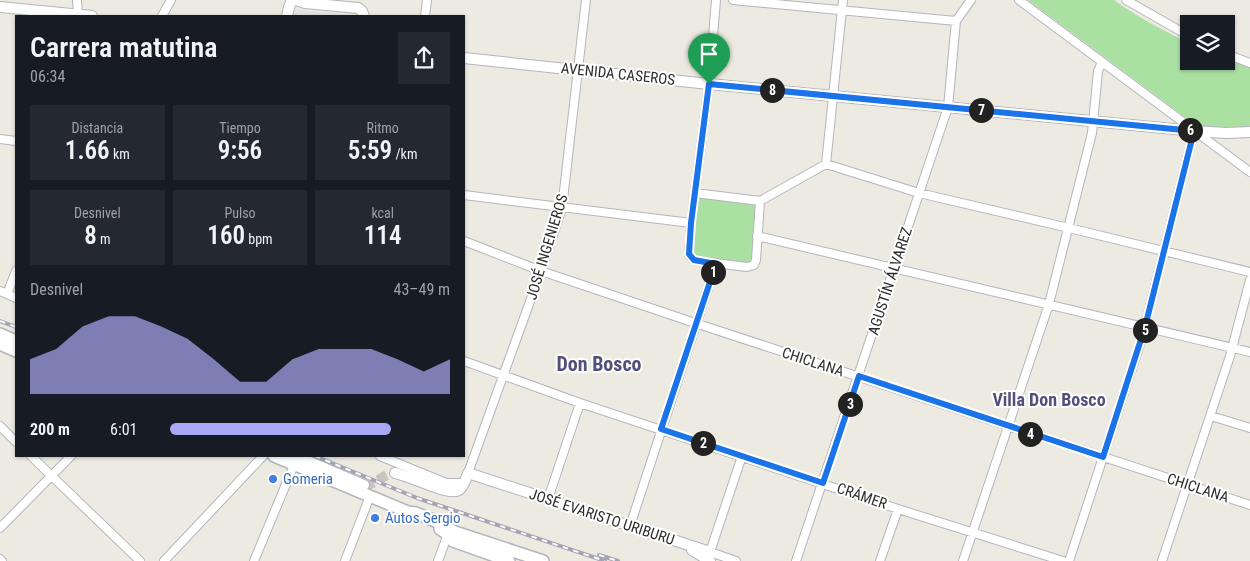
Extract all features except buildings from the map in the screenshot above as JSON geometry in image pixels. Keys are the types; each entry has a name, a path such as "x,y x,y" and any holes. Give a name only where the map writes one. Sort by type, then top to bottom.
{"main road":[{"path":"0,334 15,341"},
{"path":"0,344 15,351"},
{"path":"278,457 295,461 408,512 417,519 442,530 451,539 509,561"},
{"path":"408,512 436,521 455,532 502,547 527,558 543,561"},
{"path":"458,542 467,540 500,551 502,547"}],"street":[{"path":"0,7 78,15 77,0"},
{"path":"163,15 171,0"},
{"path":"287,15 288,7 292,0"},
{"path":"296,0 305,3 353,7 363,13"},
{"path":"425,15 427,0"},
{"name":"JOSÉ INGENIEROS","path":"464,484 562,208 586,0"},
{"path":"716,0 709,84 691,223 689,254 694,260 716,264 750,266 756,260 760,201"},
{"path":"733,0 956,21 971,0"},
{"path":"826,164 844,0"},
{"path":"1019,0 1250,172"},
{"path":"1126,0 1180,31"},
{"name":"AGUSTÍN ÁLVAREZ","path":"796,561 948,107 956,21"},
{"path":"1235,57 1250,63"},
{"name":"AVENIDA CASEROS","path":"465,58 1194,131 1250,132"},
{"path":"964,561 1049,304 1094,121 1098,71 1102,62"},
{"path":"1069,561 1145,327 1194,131"},
{"path":"0,139 15,141"},
{"path":"695,193 760,201 826,164 919,194 1250,272"},
{"path":"465,195 691,223"},
{"path":"757,236 1250,352"},
{"name":"CHICLANA","path":"465,241 541,271 695,323 1250,505"},
{"path":"630,526 695,323 716,264"},
{"path":"4,292 15,273"},
{"path":"1162,561 1211,416 1250,280"},
{"name":"CRÁMER","path":"465,361 580,403 898,509 1063,561"},
{"path":"548,499 580,403"},
{"path":"1211,416 1250,428"},
{"path":"0,426 15,441"},
{"path":"736,561 710,556 742,456"},
{"path":"31,457 140,561"},
{"path":"0,528 69,457"},
{"path":"164,561 262,457"},
{"path":"381,457 446,483 464,484"},
{"path":"254,561 295,461 364,485"},
{"path":"395,473 408,475 448,492 458,490 464,484"},
{"name":"JOSÉ EVARISTO URIBURU","path":"468,473 682,543 710,556"},
{"path":"345,561 370,496"},
{"path":"880,561 898,509"},
{"path":"438,561 448,534"}],"shaded area":[{"path":"294,9 348,15 293,15"}],"green space":[{"path":"1028,0 1114,0 1141,18 1180,38 1180,70 1235,70 1235,62 1250,68 1250,128 1197,126"},
{"path":"695,193 760,201 754,265 698,261 689,249"}],"tunnel":[{"path":"364,485 395,473"}],"railway":[{"path":"0,321 15,327"},
{"path":"317,457 417,498 605,561"},
{"path":"599,555 618,561"}],"place":[{"name":"Gomeria","path":"273,479"},
{"name":"Autos Sergio","path":"375,518"}],"district":[{"name":"Don Bosco","path":"599,364"},
{"name":"Villa Don Bosco","path":"1049,400"}],"route":[{"path":"709,84 1194,131 1145,327 1103,457 859,376 823,483 661,429 716,264 694,260 690,258 689,254 691,223 709,84"}]}
